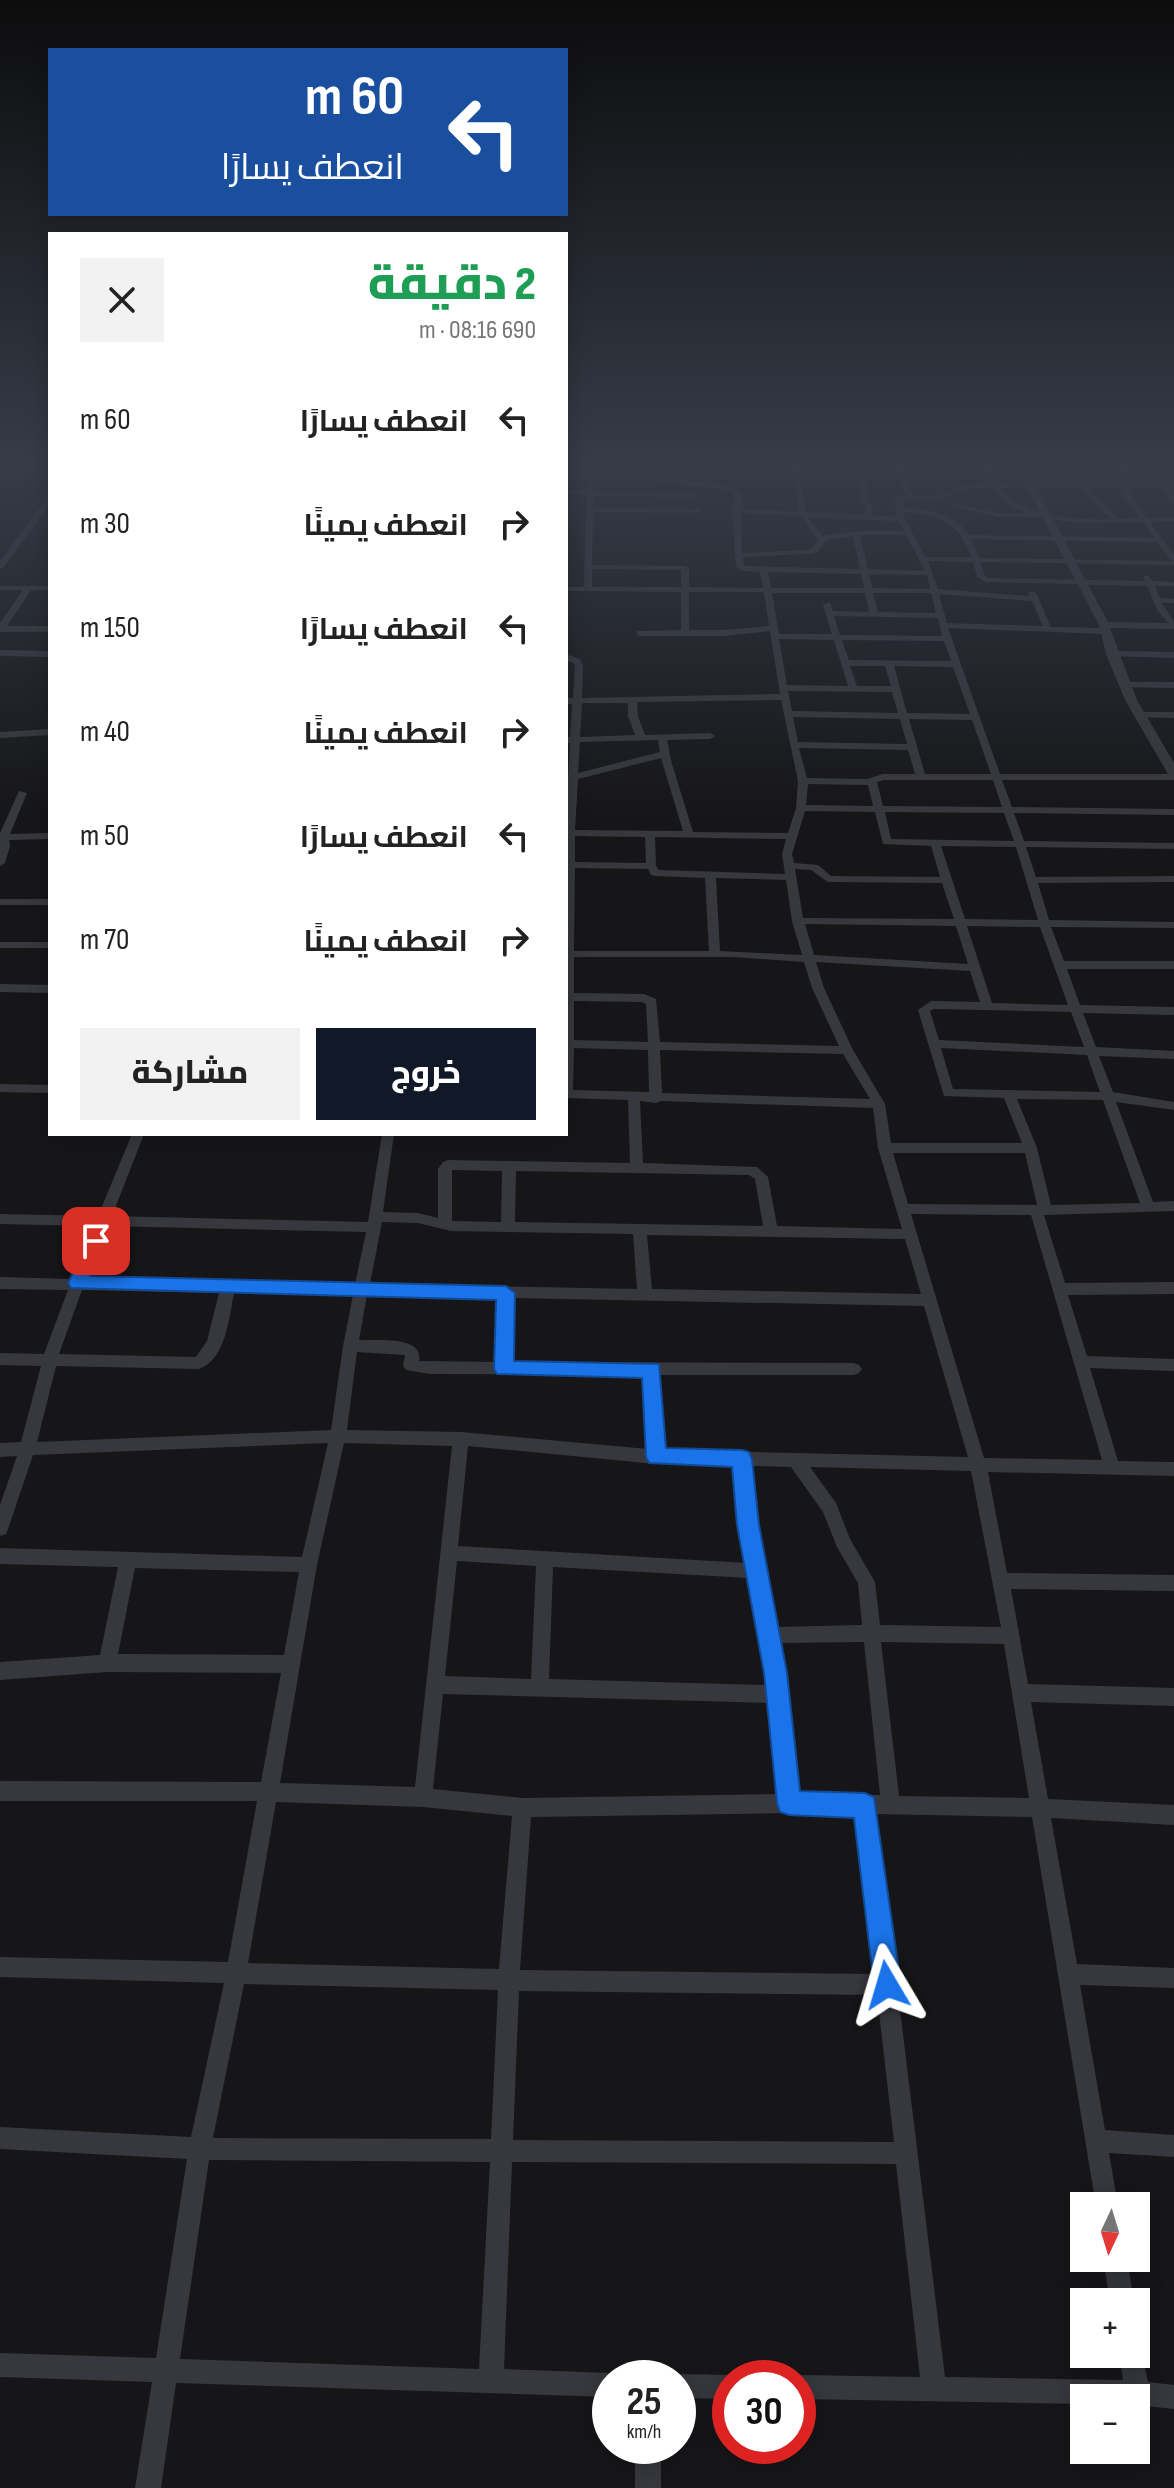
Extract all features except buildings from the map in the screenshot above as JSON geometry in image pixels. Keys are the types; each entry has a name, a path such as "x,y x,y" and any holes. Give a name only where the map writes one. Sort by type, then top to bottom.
{"street":[{"path":"588,581 588,589"},
{"path":"684,581 685,633"},
{"path":"766,581 803,781 801,808 787,854 798,921 818,988 847,1050 879,1104 885,1148 978,1464 1011,1636 1105,2192"},
{"path":"867,581 874,614"},
{"path":"932,581 947,639 1020,843 1045,925 1148,1206"},
{"path":"1026,581 1048,629"},
{"path":"803,781 1174,775 1139,715 1104,628 1081,581"},
{"path":"1106,581 1174,584"},
{"path":"830,613 1048,629 1173,626 1150,583"},
{"path":"0,588 48,588"},
{"path":"0,628 29,588"},
{"path":"568,589 934,591 1035,599"},
{"path":"823,592 853,688"},
{"path":"1157,600 1174,601"},
{"path":"0,628 48,629"},
{"path":"640,633 773,632 947,639"},
{"path":"0,653 48,654"},
{"path":"1112,654 1174,655"},
{"path":"568,658 577,661 579,666 572,700 570,740 573,777 568,919"},
{"path":"846,663 957,664"},
{"path":"889,664 921,778"},
{"path":"1125,685 1174,685"},
{"path":"572,700 853,688 897,689"},
{"path":"632,699 633,716 641,738"},
{"path":"788,714 976,717"},
{"path":"1139,715 1174,715"},
{"path":"0,735 48,732"},
{"path":"570,740 710,736"},
{"path":"662,738 689,834"},
{"path":"794,745 913,747"},
{"path":"573,777 665,754"},
{"path":"872,781 885,840 1174,846"},
{"path":"0,863 5,846 2,838 22,793"},
{"path":"801,808 1174,812"},
{"path":"569,838 650,834 791,836"},
{"path":"650,834 651,866 655,873 710,875 789,872 814,867 828,879 947,880"},
{"path":"2,838 48,836"},
{"path":"935,843 987,1007"},
{"path":"569,865 651,866"},
{"path":"710,875 715,954"},
{"path":"1032,880 1174,879"},
{"path":"0,902 48,902"},
{"path":"798,921 1174,925"},
{"path":"0,945 48,945"},
{"path":"568,954 715,954 975,968"},
{"path":"1060,965 1174,965"},
{"path":"0,988 48,989"},
{"path":"656,1099 654,1046 652,1002 568,997 568,1044 654,1046 847,1050"},
{"path":"1174,1011 927,1006 924,1010 948,1093 1108,1096 1174,1106"},
{"path":"933,1044 1174,1055"},
{"path":"0,1088 48,1086"},
{"path":"568,1094 879,1104"},
{"path":"1009,1094 1030,1148 1040,1210 1060,1289 1112,1467"},
{"path":"634,1098 637,1168"},
{"path":"0,1529 27,1450 56,1337 137,1136"},
{"path":"148,2488 200,2149 270,1792 309,1565 338,1436 350,1346 375,1222 388,1136"},
{"path":"885,1148 1030,1148"},
{"path":"445,1225 447,1166 637,1168 758,1172 771,1231"},
{"path":"508,1227 509,1166"},
{"path":"905,1209 1040,1210 1174,1206"},
{"path":"0,1219 375,1222 418,1218 445,1225 912,1234"},
{"path":"640,1229 645,1296"},
{"path":"0,1283 931,1300"},
{"path":"0,1359 205,1361 212,1352 228,1287"},
{"path":"1060,1289 1174,1288"},
{"path":"504,1369 506,1293"},
{"path":"350,1346 409,1349 413,1354 412,1367 854,1369"},
{"path":"1082,1362 1174,1365"},
{"path":"652,1370 656,1457"},
{"path":"0,1450 338,1436 461,1439 656,1457 1174,1469"},
{"path":"423,1797 461,1439"},
{"path":"742,1459 748,1525 770,1635 789,1803"},
{"path":"795,1460 830,1508 843,1542 866,1582 891,1806"},
{"path":"450,1553 757,1571"},
{"path":"0,1556 309,1565"},
{"path":"540,1688 545,1557"},
{"path":"107,1663 128,1560"},
{"path":"1001,1581 1174,1583"},
{"path":"770,1635 873,1633 1011,1636"},
{"path":"0,1671 107,1663 291,1664"},
{"path":"436,1685 778,1694"},
{"path":"1020,1693 1174,1697"},
{"path":"0,1791 270,1792 423,1797 522,1808 789,1803 1040,1808 1174,1815"},
{"path":"865,1806 934,2389"},
{"path":"491,2381 509,1980 522,1808"},
{"path":"0,1967 509,1980 887,1985"},
{"path":"1067,1974 1174,1978"},
{"path":"0,2138 200,2149 907,2153"},
{"path":"1097,2141 1174,2146"},
{"path":"0,2365 592,2384"},
{"path":"816,2387 1070,2392"},
{"path":"1150,2394 1174,2397"},
{"path":"648,2464 648,2488"}],"route":[{"path":"96,1241 78,1283 506,1293 504,1369 652,1370 656,1457 742,1459 751,1545 775,1673 789,1803 865,1806 887,1985"}]}
